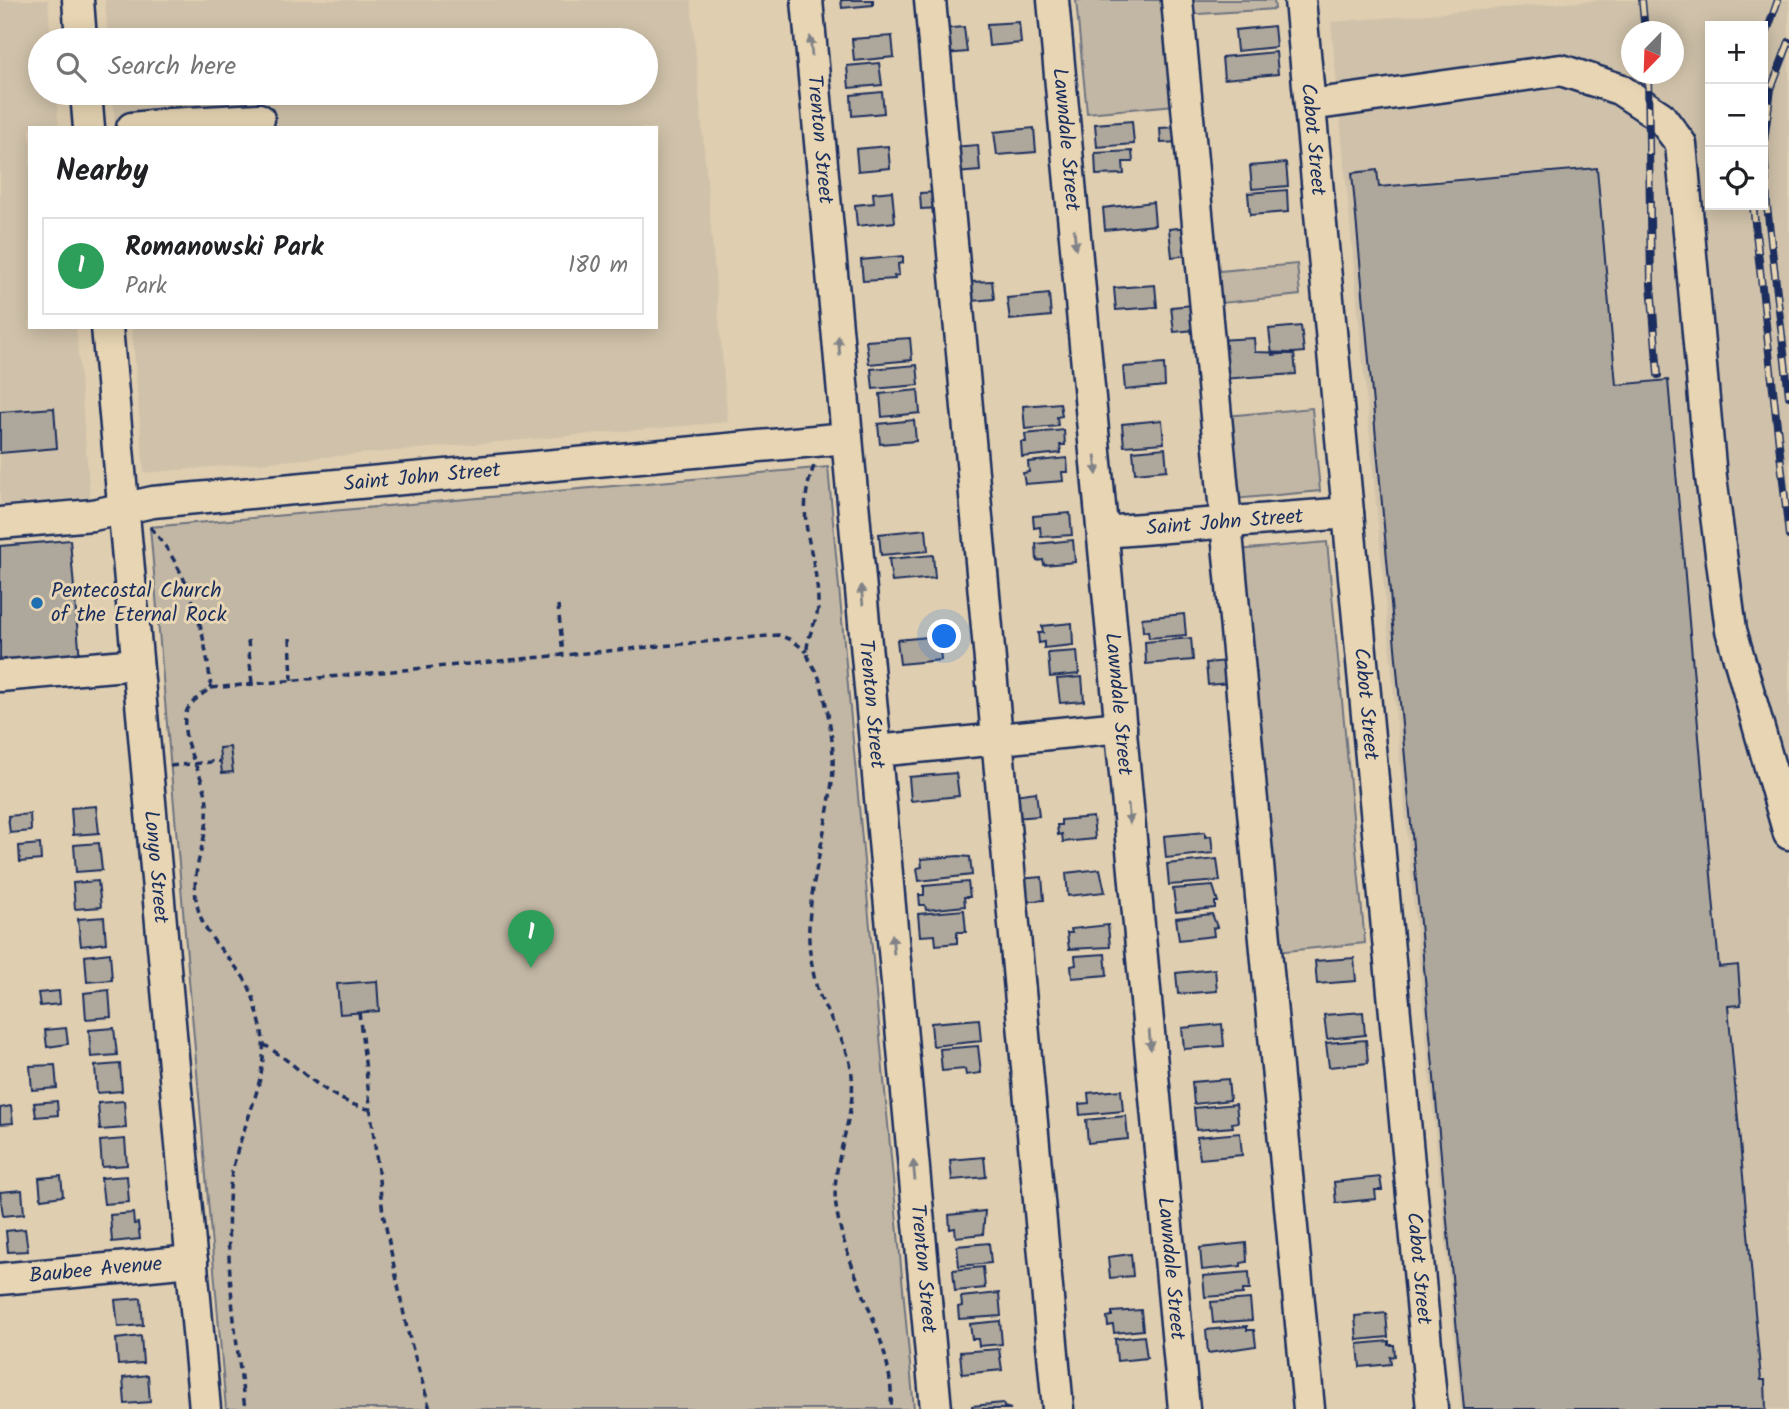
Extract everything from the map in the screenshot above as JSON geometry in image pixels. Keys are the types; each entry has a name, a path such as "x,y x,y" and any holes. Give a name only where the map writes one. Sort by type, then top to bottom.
{"street":[{"path":"78,0 80,28"},
{"name":"Trenton Street","path":"807,0 936,1409"},
{"path":"930,0 1058,1409"},
{"name":"Lawndale Street","path":"1053,0 1184,1409"},
{"path":"1177,0 1309,1409"},
{"name":"Cabot Street","path":"1300,0 1433,1409"},
{"path":"1310,105 1561,70 1619,89 1660,116 1672,129 1681,144 1711,477 1731,630 1789,834"},
{"path":"87,105 89,126"},
{"path":"171,126 259,119"},
{"name":"Lonyo Street","path":"107,329 205,1409"},
{"name":"Saint John Street","path":"0,523 93,515 153,502 847,438"},
{"name":"Saint John Street","path":"1103,533 1348,513"},
{"path":"0,676 137,664"},
{"path":"876,751 1121,727"},
{"name":"Baubee Avenue","path":"0,1279 191,1261"}],"path":[{"path":"807,652 818,608 815,575 804,519 808,482 814,466"},
{"path":"150,527 180,570 192,599 208,658 211,688"},
{"path":"558,605 563,655"},
{"path":"245,1409 231,1273 230,1186 235,1155 265,1057 249,988 213,943 201,918 193,888 208,807 205,783 193,764 185,732 184,715 191,703 211,688 778,635 792,640 807,652 820,679 833,739 833,769 810,949 818,991 849,1053 853,1077 835,1204 845,1251 882,1350 888,1373 891,1409"},
{"path":"290,638 292,680"},
{"path":"248,639 252,684"},
{"path":"147,767 221,761"},
{"path":"359,1012 383,1213 407,1329 430,1409"},
{"path":"263,1044 290,1060 324,1091 350,1105 369,1109"}],"shaded area":[{"path":"0,0 48,0 50,28 28,28 28,105 57,105 59,126 28,126 28,329 76,329 90,497 0,505"},
{"path":"105,0 691,0 728,422 144,473 132,329 658,329 658,126 115,126 114,105 658,105 658,28 107,28"},
{"path":"1076,0 1165,0 1175,105 1087,113"},
{"path":"1183,0 1274,0 1275,9 1184,15"},
{"path":"1602,0 1789,0 1789,1409 1461,1409 1331,22"},
{"path":"1297,264 1300,295 1212,304 1209,272"},
{"path":"1312,408 1320,491 1234,499 1226,416"},
{"path":"828,467 914,1409 226,1409 150,527"},
{"path":"1327,542 1365,943 1276,952 1237,550"}],"building":[{"path":"841,0 873,0 873,5 842,8"},
{"path":"1019,22 1021,43 989,46 987,24"},
{"path":"1274,26 1276,47 1237,51 1235,30"},
{"path":"964,27 967,52 945,54 942,29"},
{"path":"892,36 894,57 854,61 852,39"},
{"path":"1276,52 1278,74 1224,79 1222,57"},
{"path":"879,63 882,85 849,88 847,66"},
{"path":"882,92 884,113 852,116 851,95"},
{"path":"1132,121 1134,144 1097,147 1095,124"},
{"path":"1178,127 1179,142 1161,143 1160,128"},
{"path":"1034,128 1036,152 997,155 994,132"},
{"path":"978,145 980,171 955,173 952,147"},
{"path":"888,146 890,168 858,171 856,149"},
{"path":"1132,151 1133,162 1123,162 1124,174 1096,175 1095,153"},
{"path":"1286,163 1288,186 1252,189 1250,166"},
{"path":"1597,168 1616,385 1668,380 1719,967 1738,965 1741,1005 1728,1006 1761,1380 1765,1380 1766,1409 1464,1409 1352,173 1377,170 1379,187"},
{"path":"1287,190 1288,212 1250,215 1248,193"},
{"path":"892,191 895,222 857,226 855,205 874,203 873,193"},
{"path":"938,192 940,208 921,209 920,193"},
{"path":"1153,202 1155,225 1105,230 1103,208"},
{"path":"1188,227 1191,255 1172,257 1169,229"},
{"path":"903,256 903,263 898,264 899,275 894,276 895,279 863,281 861,260"},
{"path":"992,281 994,299 972,301 971,282"},
{"path":"1155,285 1157,307 1116,310 1114,288"},
{"path":"1049,294 1051,316 1010,320 1007,298"},
{"path":"1193,305 1195,330 1174,332 1171,307"},
{"path":"1301,326 1304,352 1272,355 1269,329"},
{"path":"910,338 912,360 869,364 866,341"},
{"path":"1254,338 1255,352 1294,353 1296,374 1221,379 1218,340"},
{"path":"1164,364 1165,386 1125,390 1123,367"},
{"path":"917,365 919,385 873,389 871,369"},
{"path":"918,390 920,413 882,417 880,394"},
{"path":"1060,403 1062,416 1057,417 1058,426 1025,429 1023,406"},
{"path":"54,408 57,448 0,453 0,412"},
{"path":"914,420 916,441 880,444 878,424"},
{"path":"1162,420 1164,443 1124,446 1122,424"},
{"path":"1064,430 1065,445 1060,445 1061,453 1022,457 1021,442 1026,442 1025,434"},
{"path":"1165,448 1167,470 1135,473 1133,451"},
{"path":"1067,458 1068,472 1062,472 1063,481 1025,484 1023,473 1029,472 1028,462"},
{"path":"1070,513 1072,535 1041,537 1040,527 1034,528 1033,516"},
{"path":"926,529 928,551 881,555 879,534"},
{"name":"Pentecostal Church of the Eternal Rock","path":"70,540 80,660 0,666 0,546"},
{"path":"1073,540 1075,562 1044,565 1043,560 1037,561 1036,544"},
{"path":"933,555 935,578 892,582 889,559"},
{"path":"1184,614 1186,635 1149,638 1148,631 1143,632 1142,618"},
{"path":"1072,623 1073,645 1044,648 1044,642 1039,643 1038,633 1043,633 1042,626"},
{"path":"939,636 941,660 900,664 897,640"},
{"path":"1191,638 1193,660 1146,664 1145,642"},
{"path":"1077,651 1079,674 1050,677 1048,653"},
{"path":"1227,661 1229,683 1208,685 1206,663"},
{"path":"1082,677 1084,701 1060,703 1057,679"},
{"path":"230,747 233,772 222,773 219,748"},
{"path":"956,773 959,796 911,801 909,777"},
{"path":"1036,792 1039,816 1015,818 1013,795"},
{"path":"96,806 99,833 73,835 71,808"},
{"path":"30,814 31,831 10,833 8,816"},
{"path":"1093,817 1095,839 1063,842 1062,834 1058,835 1057,825 1061,825 1061,820"},
{"path":"1205,832 1205,837 1211,836 1213,853 1166,858 1164,836"},
{"path":"99,843 102,870 76,872 74,845"},
{"path":"40,844 41,860 20,862 19,846"},
{"path":"970,857 972,875 919,881 917,868 922,867 921,859"},
{"path":"1217,859 1220,881 1169,885 1167,864"},
{"path":"1100,869 1105,892 1068,896 1066,873"},
{"path":"1042,877 1044,900 1020,902 1018,879"},
{"path":"98,881 101,907 75,909 73,883"},
{"path":"968,882 970,897 964,897 965,906 926,910 925,905 920,905 919,895 924,895 924,886"},
{"path":"1213,886 1218,902 1215,902 1215,908 1176,912 1173,889"},
{"path":"964,910 966,932 957,932 957,943 936,945 935,935 920,936 918,914"},
{"path":"1212,914 1217,927 1213,928 1214,936 1179,940 1176,918"},
{"path":"104,917 106,943 81,946 78,919"},
{"path":"1108,925 1110,947 1069,949 1067,933 1072,933 1071,929"},
{"path":"110,953 112,980 87,982 85,956"},
{"path":"1105,954 1107,975 1072,978 1071,966 1076,965 1075,956"},
{"path":"1354,958 1356,981 1317,984 1315,961"},
{"path":"1215,969 1217,991 1178,994 1176,973"},
{"path":"377,981 379,1011 340,1014 337,984"},
{"path":"109,990 111,1017 86,1019 84,993"},
{"path":"59,991 60,1004 40,1006 38,993"},
{"path":"1363,1012 1365,1035 1327,1039 1324,1015"},
{"path":"979,1019 981,1041 933,1046 931,1023"},
{"path":"1222,1024 1224,1046 1184,1049 1182,1028"},
{"path":"66,1028 68,1044 47,1047 45,1030"},
{"path":"114,1028 117,1055 91,1057 89,1030"},
{"path":"1366,1040 1368,1063 1329,1067 1326,1043"},
{"path":"978,1046 981,1073 966,1075 965,1069 942,1071 940,1049"},
{"path":"120,1064 122,1091 97,1093 95,1066"},
{"path":"55,1065 57,1088 32,1090 30,1066"},
{"path":"1228,1079 1230,1100 1194,1104 1192,1082"},
{"path":"1121,1090 1123,1111 1080,1115 1079,1104 1089,1103 1088,1093"},
{"path":"57,1101 58,1115 36,1117 34,1103"},
{"path":"124,1101 126,1128 100,1130 98,1103"},
{"path":"1236,1104 1238,1122 1232,1123 1233,1127 1196,1130 1194,1108"},
{"path":"11,1106 13,1123 0,1124 0,1108"},
{"path":"1126,1116 1128,1139 1088,1143 1086,1120"},
{"path":"1240,1133 1242,1155 1200,1159 1197,1137"},
{"path":"125,1139 127,1165 102,1167 100,1141"},
{"path":"984,1157 986,1177 952,1180 950,1160"},
{"path":"61,1176 63,1196 41,1199 39,1178"},
{"path":"127,1176 129,1202 104,1204 101,1178"},
{"path":"1380,1177 1382,1190 1375,1190 1376,1199 1336,1203 1334,1182"},
{"path":"22,1190 24,1214 3,1216 0,1192"},
{"path":"985,1211 983,1234 956,1237 955,1228 950,1229 949,1215"},
{"path":"133,1213 134,1224 138,1223 140,1239 112,1242 110,1215"},
{"path":"25,1229 28,1251 8,1252 6,1231"},
{"path":"989,1243 991,1263 959,1266 957,1246"},
{"path":"1246,1243 1247,1262 1241,1263 1241,1266 1202,1270 1200,1248"},
{"path":"1131,1254 1133,1276 1110,1278 1108,1257"},
{"path":"983,1267 985,1288 955,1291 953,1270"},
{"path":"1249,1272 1250,1290 1243,1290 1243,1294 1205,1297 1203,1276"},
{"path":"999,1293 1001,1316 959,1319 961,1297"},
{"path":"141,1298 143,1325 118,1327 115,1300"},
{"path":"1250,1299 1252,1320 1213,1323 1211,1302"},
{"path":"1141,1310 1143,1330 1114,1333 1113,1325 1108,1326 1107,1317 1112,1316 1112,1312"},
{"path":"1386,1313 1388,1337 1357,1340 1355,1316"},
{"path":"1000,1321 1002,1344 979,1346 978,1339 972,1339 970,1324"},
{"path":"1247,1326 1247,1330 1254,1330 1256,1346 1208,1353 1206,1330"},
{"path":"141,1336 143,1363 118,1365 116,1339"},
{"path":"1144,1336 1147,1358 1117,1361 1115,1339"},
{"path":"1389,1341 1389,1345 1394,1345 1395,1356 1390,1357 1391,1364 1360,1367 1358,1344"},
{"path":"999,1349 1002,1370 962,1374 960,1352"},
{"path":"148,1375 150,1402 125,1404 123,1378"},
{"path":"1003,1403 1004,1407 1011,1409 972,1409 972,1406"}],"railway":[{"path":"1642,0 1644,21"},
{"path":"1768,29 1778,0"},
{"path":"1789,42 1771,89 1764,141 1767,206 1789,396"},
{"path":"1648,84 1651,284 1658,375"},
{"path":"1754,210 1789,536"}],"place":[{"name":"Pentecostal Church of the Eternal Rock","path":"37,603"},
{"name":"Romanowski Park","path":"531,968"}]}
